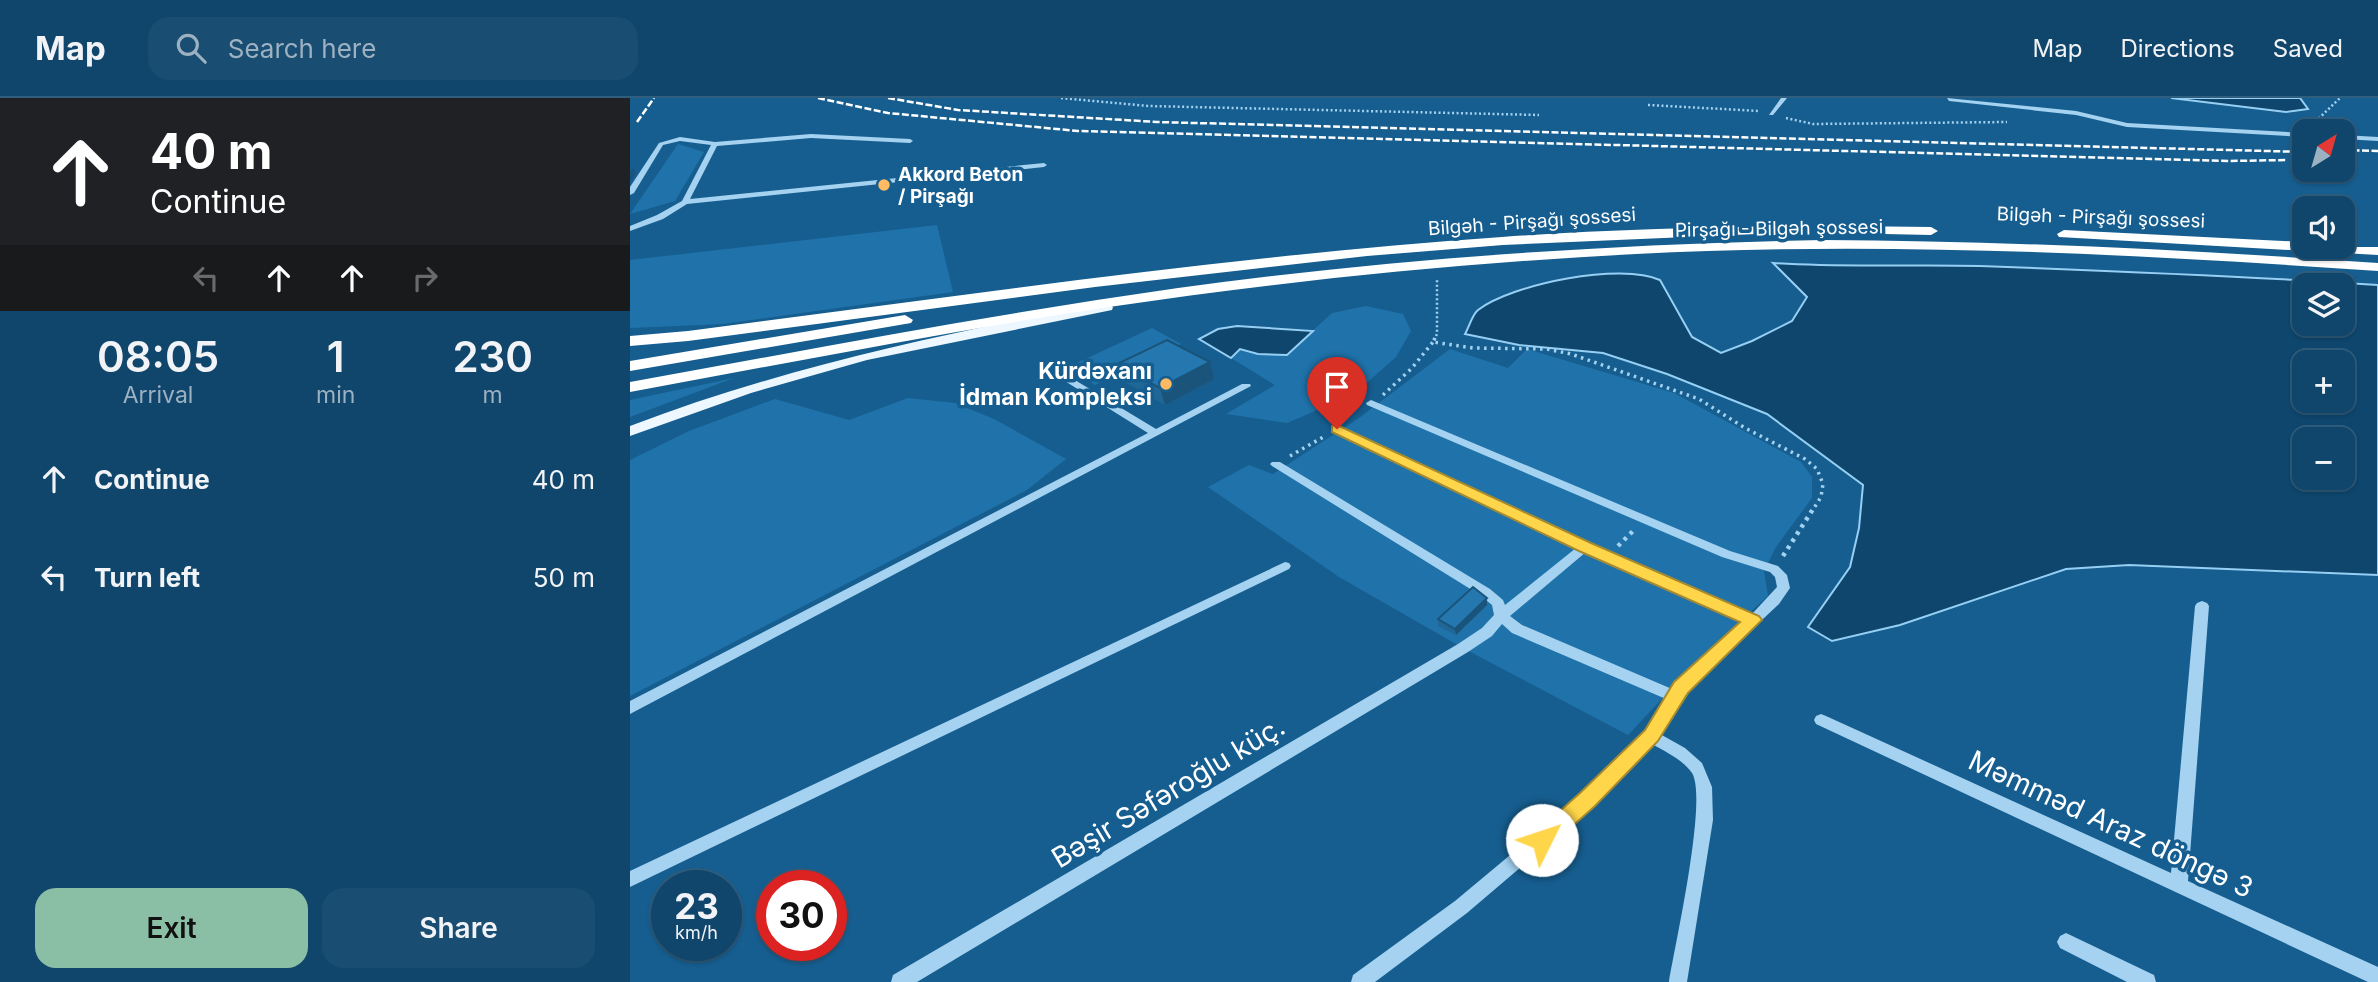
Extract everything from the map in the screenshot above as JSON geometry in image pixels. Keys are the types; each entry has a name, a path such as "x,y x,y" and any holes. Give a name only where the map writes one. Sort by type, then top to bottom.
{"highway":[{"name":"Bilgəh - Pirşağı şossesi","path":"1183,273 1422,247 1631,234 1768,230 2022,232"},
{"name":"Bilgəh - Pirşağı şossesi","path":"2048,233 2292,245"},
{"name":"Pirşağı - Bilgəh şossesi","path":"630,387 1031,314 1182,293 1437,264 1640,250 1822,245 2033,246 2378,267"},
{"path":"2355,250 2378,251"},
{"path":"630,341 688,337 835,315 1183,273"},
{"path":"630,366 1183,273"}],"main road":[{"path":"630,431 666,416 779,379 894,348 1182,293"}],"street":[{"path":"1771,114 1784,98"},
{"path":"1948,99 2076,113 2127,125 2292,134"},
{"path":"630,192 661,144 680,139 715,144 811,135 910,141"},
{"path":"2356,138 2378,139"},
{"path":"685,202 715,144"},
{"path":"630,229 685,202 1044,165"},
{"path":"630,218 660,216"},
{"path":"1055,371 1156,433"},
{"path":"630,708 1246,386"},
{"path":"1360,982 1461,907 1588,800 1651,736 1681,688 1774,601 1784,587 1781,575 1774,569 1727,554 1371,403"},
{"path":"1337,429 1585,547 1753,620"},
{"path":"1276,464 1485,592 1498,603 1501,616 1517,629 1675,697"},
{"name":"Bəşir Səfəroğlu küç.","path":"901,982 1463,648 1487,632 1501,616 1585,547"},
{"path":"630,879 1284,566"},
{"path":"2179,884 2202,606"},
{"name":"Məmməd Araz döngə 3","path":"1821,720 2378,976"},
{"path":"1651,736 1686,757 1701,770 1706,793 1705,820 1678,982"},
{"path":"2066,942 2147,982"}],"path":[{"path":"1060,98 1148,106 1539,115"},
{"path":"2318,119 2340,98"},
{"path":"1648,104 1739,109 1813,124 2010,122"},
{"path":"1437,264 1437,334 1433,342 1473,348 1547,349 1581,357 1699,399 1745,428 1805,459 1817,469 1823,484 1821,497 1774,569"},
{"path":"1608,557 1644,519"}],"shaded area":[{"path":"2171,98 2300,98 2308,109 2286,112"},
{"path":"678,144 704,152 675,201 630,214"},
{"path":"937,225 953,292 723,324 630,328 630,260"},
{"path":"1773,263 1980,266 2292,280 2292,336 2355,336 2355,284 2378,285 2378,575 2129,565 2066,569 1900,625 1832,641 1808,627 1850,567 1859,528 1863,485 1767,414 1667,374 1603,353 1519,345 1465,334 1478,310 1515,292 1567,278 1620,273 1660,280 1692,337 1721,353 1792,321 1807,297"},
{"path":"1366,306 1403,314 1411,331 1396,357 1353,395 1287,423 1226,414 1275,385 1231,358 1240,349 1258,354 1286,355 1332,313"},
{"path":"1237,326 1313,331 1287,355 1258,354 1240,349 1231,358 1199,339 1218,329"},
{"path":"1152,328 1181,344 1095,385 1066,368"},
{"path":"1450,349 1508,368 1527,349 1674,393 1801,462 1812,477 1812,498 1776,547 1764,571 1768,596 1704,654 1628,735 1463,648 1339,577 1208,487 1249,465 1273,474 1359,418"},
{"path":"734,378 630,417 630,400"},
{"path":"908,398 955,403 994,419 1066,459 1027,490 630,696 630,460 689,431 775,399 849,420"}],"building":[{"path":"1167,340 1210,362 1160,388 1117,364"},
{"path":"1473,587 1487,598 1455,629 1438,619"}],"railway":[{"path":"637,122 654,98"},
{"path":"818,98 888,113 1078,131 2230,161 2287,160"},
{"path":"888,98 958,110 1157,122 2292,152"},
{"path":"2356,150 2378,151"}],"place":[{"name":"Akkord Beton / Pirşağı","path":"884,185"},
{"name":"Kürdəxanı İdman Kompleksi","path":"1166,384"}],"route":[{"path":"1337,429 1585,547 1753,620 1681,688 1651,736 1588,800 1542,840"}]}
